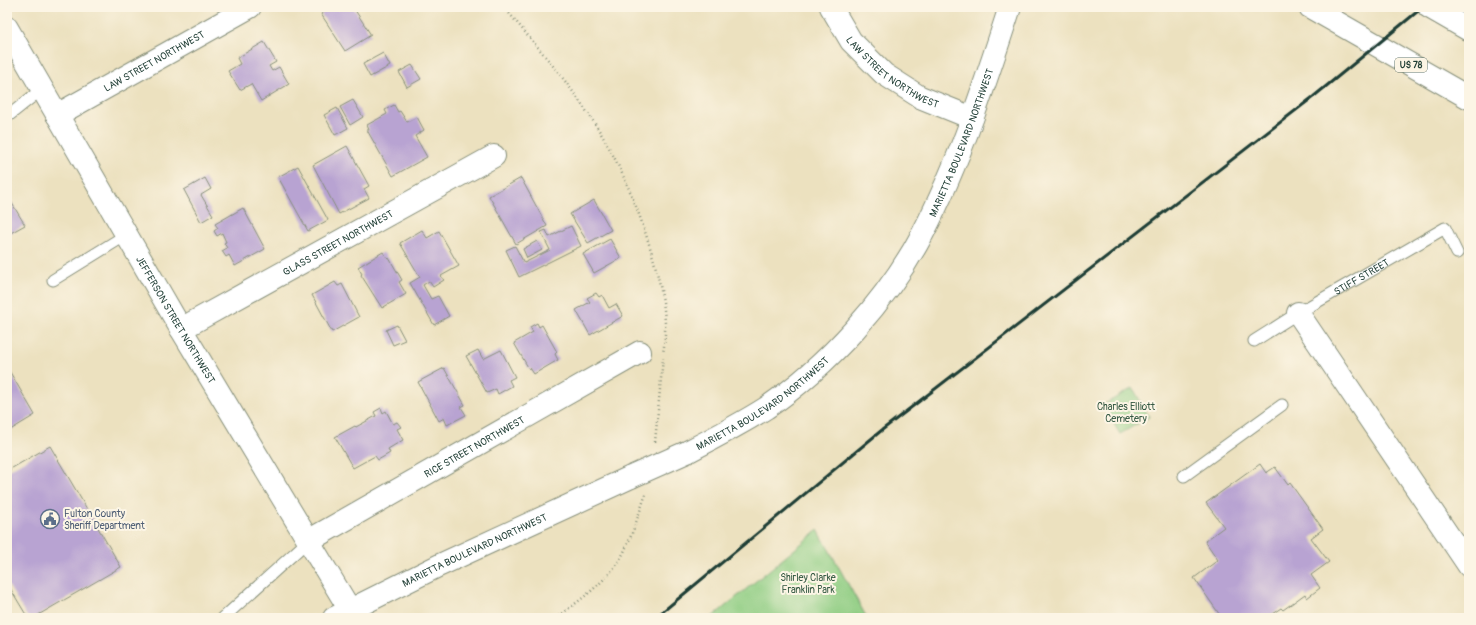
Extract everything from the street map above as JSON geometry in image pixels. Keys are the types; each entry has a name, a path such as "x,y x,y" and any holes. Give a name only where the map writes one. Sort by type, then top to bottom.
{"street":[{"name":"LAW STREET NORTHWEST","path":"57,115 250,7"},
{"name":"LAW STREET NORTHWEST","path":"831,7 852,41 884,74 920,96 972,118"},
{"name":"MARIETTA BOULEVARD NORTHWEST","path":"342,614 440,564 640,483 687,452 726,432 767,407 800,382 827,358 853,332 879,300 904,265 922,234 946,186 972,118 1010,7"},
{"name":"US 78","path":"1310,7 1469,98"},
{"path":"1429,7 1469,30"},
{"name":"JEFFERSON STREET NORTHWEST","path":"7,28 181,329 308,541 342,614"},
{"name":"GLASS STREET NORTHWEST","path":"181,329 494,156"},
{"path":"1298,313 1469,566"},
{"name":"RICE STREET NORTHWEST","path":"308,541 640,352"}],"lane":[{"path":"7,117 42,89"},
{"name":"STIFF STREET","path":"1254,341 1298,313 1445,228 1457,253"},
{"path":"53,280 126,235"},
{"path":"1184,476 1282,405"},
{"path":"223,618 308,541"}],"path":[{"path":"504,7 568,85 590,116 604,139 626,182 643,222 662,290 665,321 665,340 655,444"},
{"path":"556,618 614,568 624,552 640,483"}],"green space":[{"name":"Charles Elliott Cemetery","path":"1133,388 1149,417 1120,434 1103,405"},
{"name":"Shirley Clarke Franklin Park","path":"818,530 867,618 711,618"}],"building":[{"path":"332,7 353,7 371,35 345,51 321,14"},
{"path":"264,42 276,62 269,66 272,71 279,67 289,84 261,101 251,84 240,90 228,71 240,64 237,58"},
{"path":"383,53 390,66 370,77 363,64"},
{"path":"412,65 421,79 407,87 399,72"},
{"path":"353,100 363,117 350,125 340,107"},
{"path":"394,105 407,122 417,117 424,130 415,136 427,157 393,176 367,130 369,130 367,125 387,114 385,110"},
{"path":"337,108 348,128 335,135 324,115"},
{"path":"347,146 369,186 364,189 369,198 339,214 313,165"},
{"path":"298,166 328,220 308,231 278,177"},
{"path":"205,178 211,189 201,195 213,215 201,222 184,190"},
{"path":"521,178 547,226 516,244 489,196"},
{"path":"7,195 25,225 7,235"},
{"path":"594,200 611,230 588,243 570,214"},
{"path":"243,208 265,249 235,266 229,255 226,257 222,251 227,248 224,243 226,242 222,233 217,236 214,231 218,228 215,224"},
{"path":"571,226 581,246 519,277 506,250 515,246 524,263 550,250 541,232 546,230 549,237"},
{"path":"422,230 427,238 439,231 459,266 441,276 444,280 433,287 429,281 423,285 431,299 438,296 449,316 434,325 410,283 420,277 400,243"},
{"path":"610,239 621,258 594,273 583,254"},
{"path":"537,241 542,250 527,258 523,249"},
{"path":"383,252 388,259 389,258 402,280 399,282 406,294 382,308 361,275 362,274 358,267"},
{"path":"335,282 338,286 342,284 359,317 332,332 312,295"},
{"path":"596,293 599,297 602,295 609,308 616,304 623,316 590,335 576,310 590,302 587,298"},
{"path":"537,323 539,327 542,325 557,352 555,354 558,360 534,374 530,368 529,369 514,343 533,332 530,327"},
{"path":"397,325 405,340 393,345 386,330"},
{"path":"478,350 483,359 501,350 515,377 509,380 512,386 498,394 496,389 487,393 466,356"},
{"path":"7,367 35,415 7,432"},
{"path":"444,368 465,405 461,407 466,415 447,425 444,418 439,421 418,382"},
{"path":"381,408 383,413 386,411 393,424 397,422 401,427 397,429 403,440 388,449 390,453 378,460 375,456 353,468 335,437 376,416 374,412"},
{"name":"Fulton County Sheriff Department","path":"50,446 121,567 33,618 28,618 7,583 7,471"},
{"path":"1260,464 1266,473 1275,467 1288,485 1290,483 1323,529 1311,538 1329,562 1311,575 1320,588 1307,598 1305,594 1283,610 1281,608 1266,618 1222,618 1194,578 1218,560 1205,541 1224,527 1206,503"}],"railway":[{"path":"655,618 882,430 1313,97 1423,7"}],"place":[{"name":"Fulton County Sheriff Department","path":"50,519"}]}
